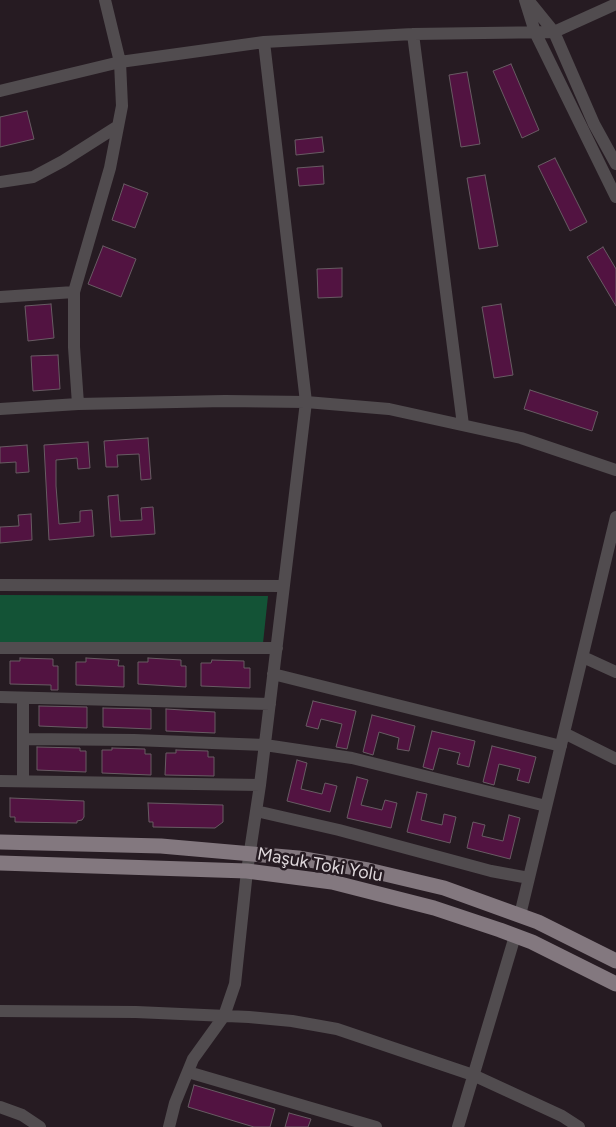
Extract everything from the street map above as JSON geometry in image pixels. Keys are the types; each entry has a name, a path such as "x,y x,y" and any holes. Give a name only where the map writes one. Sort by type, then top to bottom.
{"main road":[{"path":"0,842 161,846 298,858 368,870 444,888 520,915 616,961"},
{"name":"Maşuk Toki Yolu","path":"0,863 246,871 332,882 434,908 515,936 616,984"}],"street":[{"path":"78,404 74,347 74,292 110,168 122,106 120,62 105,0"},
{"path":"527,0 535,32 616,197"},
{"path":"527,0 554,32 594,124 616,164"},
{"path":"0,91 120,62 264,42 413,34 554,32 616,4"},
{"path":"413,34 463,425"},
{"path":"169,1127 175,1103 193,1059 224,1016 235,984 246,871 260,785 306,402 264,42"},
{"path":"0,182 33,177 64,161 118,126"},
{"path":"0,297 74,292"},
{"path":"0,409 78,404 306,402 389,409 521,438 616,470"},
{"path":"520,915 616,517"},
{"path":"0,585 284,586"},
{"path":"0,648 277,648"},
{"path":"583,657 616,672"},
{"path":"273,674 561,746"},
{"path":"0,697 270,704"},
{"path":"23,698 23,781"},
{"path":"564,733 616,759"},
{"path":"23,739 134,740 265,745 352,758 546,806"},
{"path":"0,781 260,785"},
{"path":"256,811 340,830 491,871 529,878"},
{"path":"458,1127 515,936"},
{"path":"0,1011 136,1012 224,1016 292,1021 337,1029 473,1075 562,1116 579,1127"},
{"path":"188,1072 376,1127"},
{"path":"0,1107 22,1115 40,1127"}],"green space":[{"path":"0,595 268,596 263,643 0,643"}],"building":[{"path":"511,64 539,130 522,138 493,71"},
{"path":"467,72 480,144 461,147 449,75"},
{"path":"27,111 34,139 0,147 0,117"},
{"path":"322,137 324,152 296,155 295,140"},
{"path":"555,158 587,222 570,231 538,166"},
{"path":"323,166 324,184 299,186 297,168"},
{"path":"485,175 498,246 479,249 467,178"},
{"path":"124,184 148,193 135,228 112,220"},
{"path":"103,246 136,259 121,297 88,284"},
{"path":"603,247 616,269 616,306 587,257"},
{"path":"342,268 342,297 318,298 317,269"},
{"path":"51,304 54,338 28,341 25,306"},
{"path":"501,304 513,375 494,378 482,307"},
{"path":"58,355 60,389 33,391 31,356"},
{"path":"530,390 598,412 592,431 524,409"},
{"path":"148,438 151,479 141,480 139,454 117,455 118,467 106,467 104,441"},
{"path":"88,442 90,468 78,469 77,458 56,460 56,486 59,524 80,522 80,511 92,510 94,536 49,540 44,445"},
{"path":"27,445 29,472 16,473 16,462 0,463 0,447"},
{"path":"118,495 120,521 142,520 141,508 153,507 155,534 111,537 108,496"},
{"path":"31,514 32,540 0,543 0,527 19,526 18,515"},
{"path":"20,658 53,659 53,666 58,666 58,690 51,690 51,685 10,684 10,661 20,661"},
{"path":"86,658 119,660 118,666 124,666 124,687 76,685 76,662 86,662"},
{"path":"148,658 181,660 181,666 186,666 186,687 138,684 138,662 148,662"},
{"path":"212,660 244,661 244,668 250,668 250,688 201,686 201,663 211,663"},
{"path":"313,701 356,711 347,749 336,747 342,724 321,719 318,729 306,726"},
{"path":"39,706 87,707 87,728 39,726"},
{"path":"103,708 151,709 151,729 103,727"},
{"path":"166,709 215,712 215,733 166,731"},
{"path":"372,715 415,726 409,751 397,749 399,738 379,732 373,755 363,752"},
{"path":"432,731 475,741 469,767 457,764 460,753 439,748 433,770 423,767"},
{"path":"492,746 536,757 529,783 517,780 520,769 499,764 494,785 483,782"},
{"path":"37,747 80,748 80,751 86,751 86,772 37,770"},
{"path":"112,748 145,749 145,754 151,754 151,775 102,773 102,750 112,750"},
{"path":"176,750 208,751 208,757 214,757 214,776 165,775 166,753 176,753"},
{"path":"297,760 307,763 301,789 322,794 325,783 337,786 330,812 287,801"},
{"path":"357,777 368,780 361,805 382,810 385,800 397,803 391,828 347,818"},
{"path":"417,792 427,794 421,820 442,825 444,814 456,817 450,843 407,832"},
{"path":"10,798 84,801 84,817 82,820 77,821 77,823 15,822 15,817 10,817"},
{"path":"148,803 223,805 223,822 215,828 153,827 153,822 149,822"},
{"path":"509,815 520,818 510,859 467,848 473,822 485,825 482,836 503,841"},
{"path":"194,1085 275,1109 270,1127 254,1127 188,1107"},
{"path":"289,1113 311,1119 308,1127 285,1127"}]}
